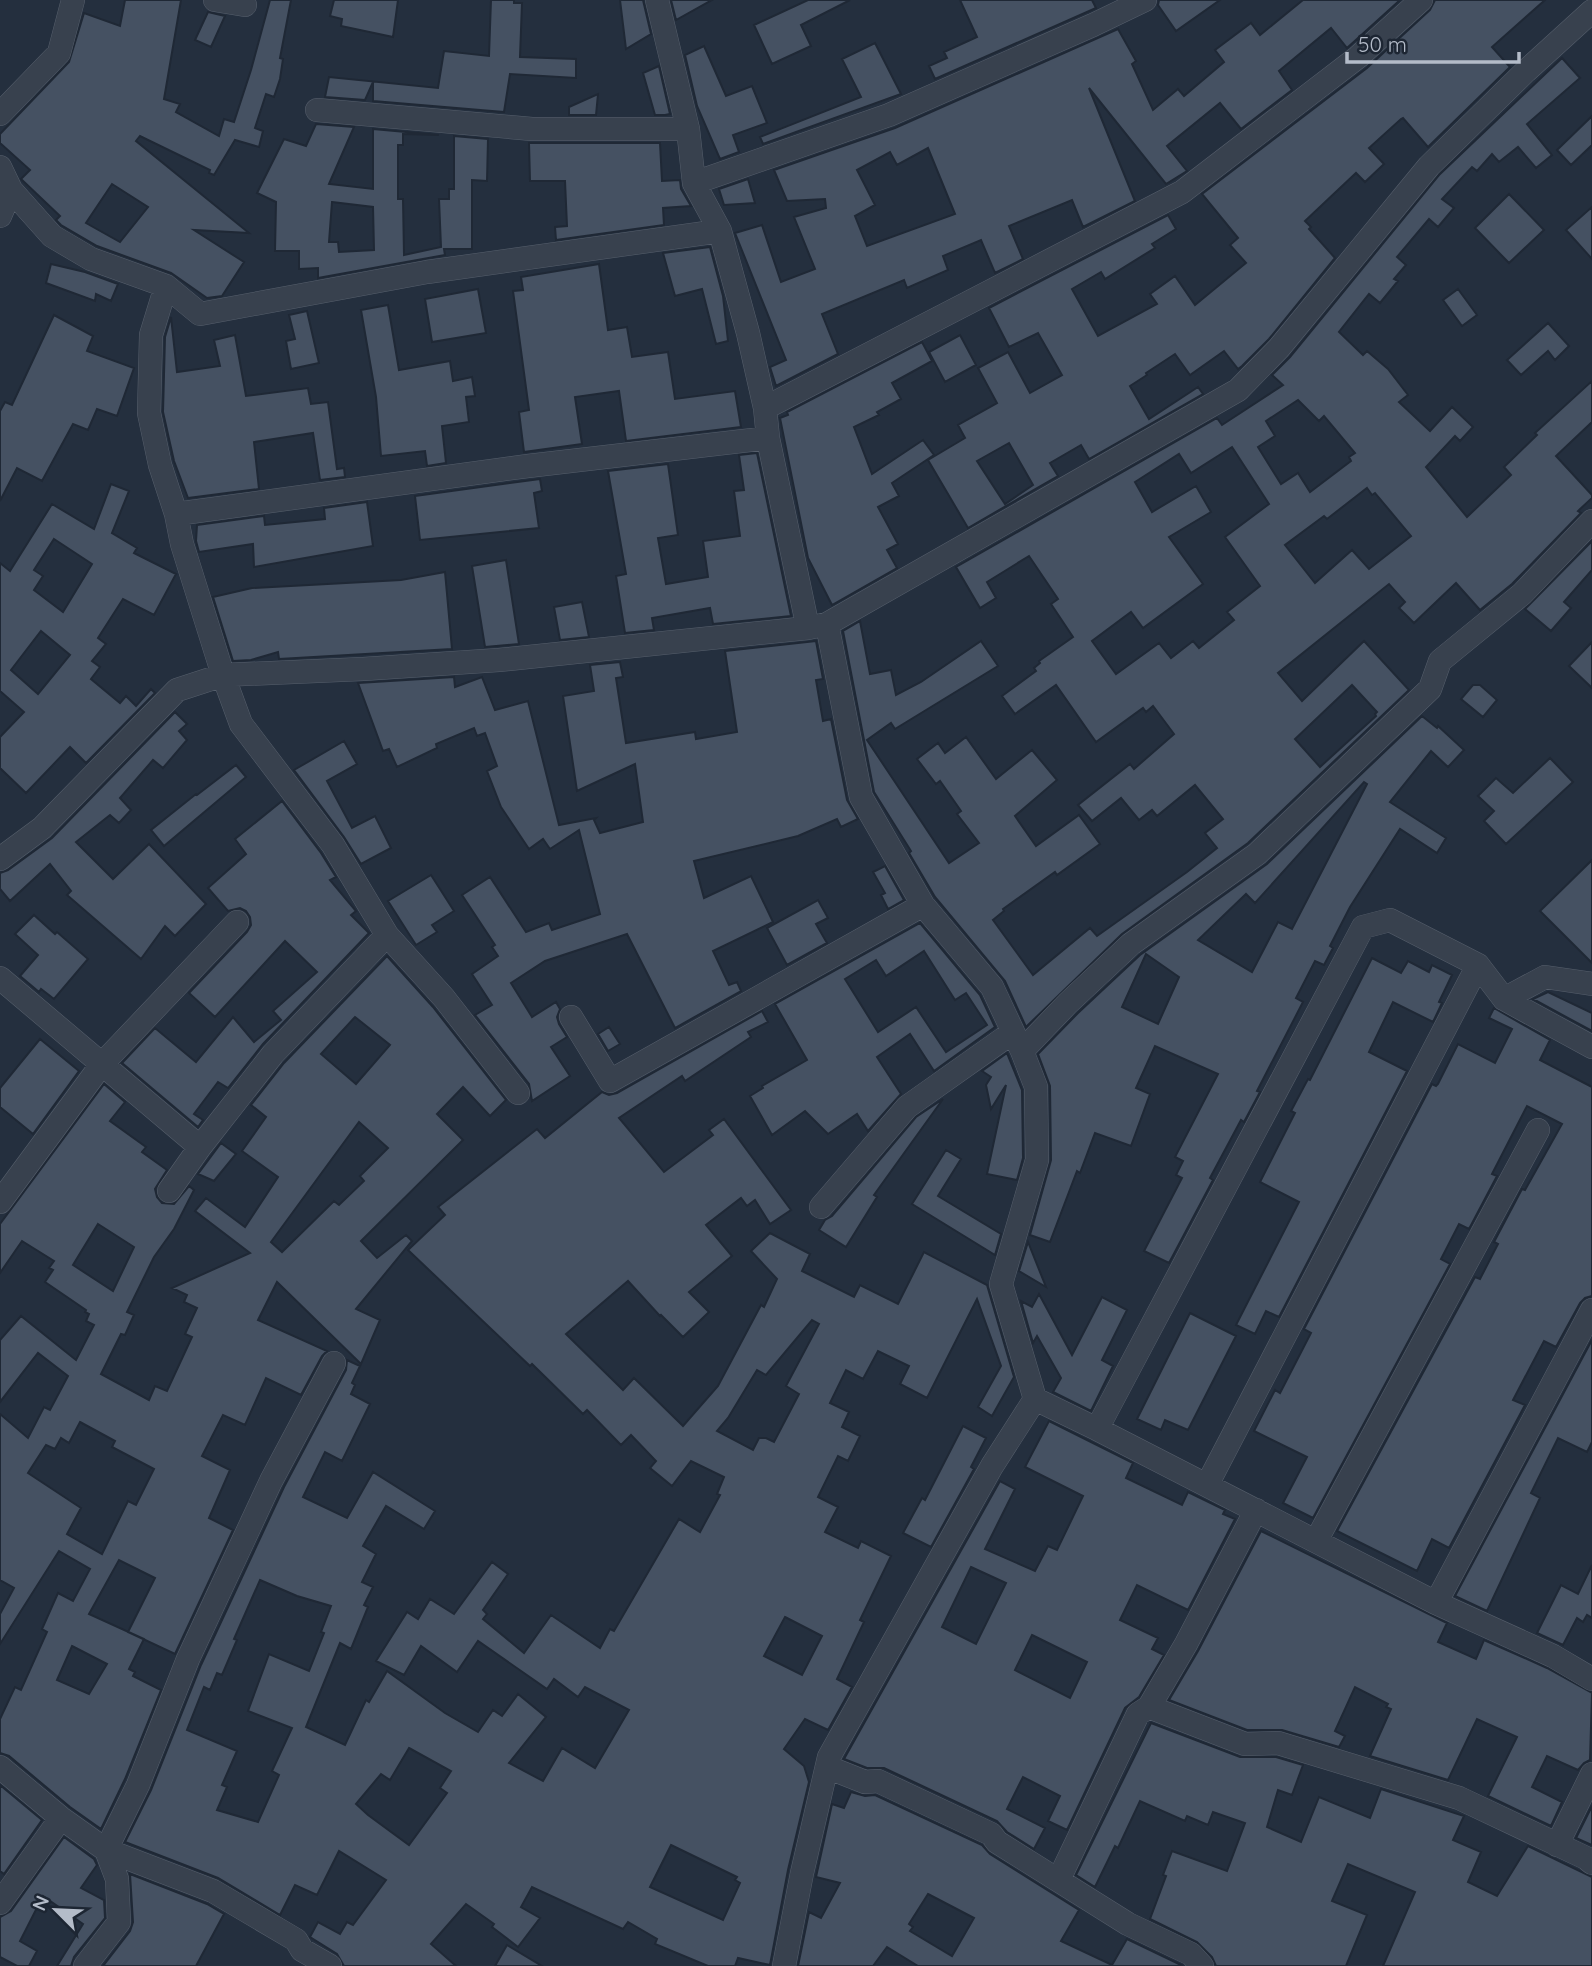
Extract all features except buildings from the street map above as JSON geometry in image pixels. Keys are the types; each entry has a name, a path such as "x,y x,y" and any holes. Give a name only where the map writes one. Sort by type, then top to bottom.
{"street":[{"path":"0,114 59,53 73,0"},
{"path":"215,0 245,5"},
{"path":"657,0 688,129 694,183 720,230 748,333 765,408 768,438 861,797 923,905 992,987 1036,1087 1037,1160 1001,1284 1035,1399 1436,1603 1553,1656 1592,1679"},
{"path":"694,183 889,115 1145,0"},
{"path":"765,408 1182,192 1358,57 1421,0"},
{"path":"0,859 42,828 177,690 223,675 499,660 818,626 1238,390 1279,348 1429,166 1592,11"},
{"path":"317,110 532,129 688,129"},
{"path":"0,167 12,190 52,236 91,259 166,286 200,314 427,272 720,230"},
{"path":"0,216 12,190"},
{"path":"166,286 151,335 149,413 160,466 177,514 183,544 223,675 241,724 333,845 387,935 444,998 518,1093"},
{"path":"177,514 527,466 768,438"},
{"path":"821,1207 907,1107 1017,1041 1068,1003 1131,944 1257,854 1430,688 1440,662 1522,594 1592,520"},
{"path":"571,1017 610,1081 923,905"},
{"path":"1097,1429 1363,928 1390,920 1478,965 1504,999 1592,1047"},
{"path":"0,1202 102,1064 237,922"},
{"path":"169,1191 273,1054 387,935"},
{"path":"1207,1485 1478,965"},
{"path":"1504,999 1545,976 1592,984"},
{"path":"0,978 200,1147"},
{"path":"1316,1541 1538,1130"},
{"path":"1436,1603 1592,1310"},
{"path":"85,1966 119,1923 117,1879 106,1850 138,1784 188,1660 271,1480 334,1363"},
{"path":"784,1966 829,1757 992,1466 1035,1399"},
{"path":"1059,1879 1138,1714 1149,1707 1186,1644 1256,1510"},
{"path":"1149,1707 1245,1744 1278,1743 1459,1798 1592,1863"},
{"path":"0,1767 61,1818 106,1850 213,1891 296,1940 302,1950 330,1966"},
{"path":"827,1767 865,1782 878,1781 992,1834 997,1842 1128,1924 1191,1954 1202,1966"},
{"path":"1557,1845 1592,1774"},
{"path":"0,1903 61,1818"}]}
